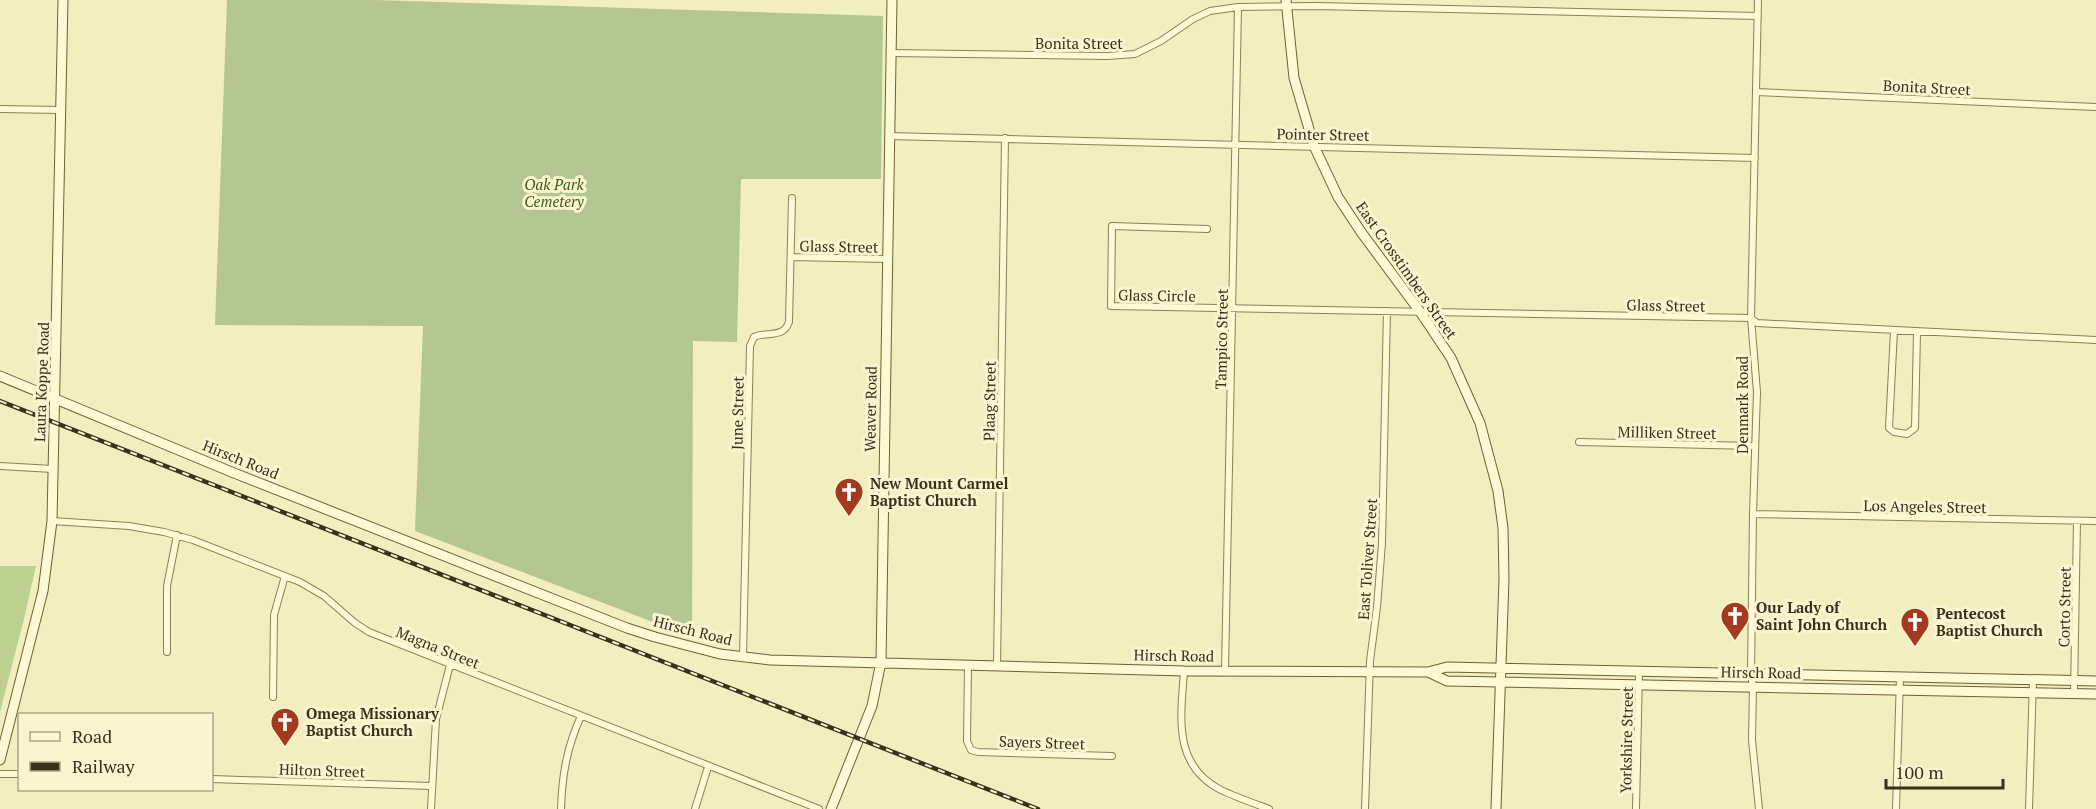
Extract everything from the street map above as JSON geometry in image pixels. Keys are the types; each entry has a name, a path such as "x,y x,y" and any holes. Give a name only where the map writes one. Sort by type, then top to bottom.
{"main road":[{"name":"Laura Koppe Road","path":"0,760 42,591 52,522 63,0"},
{"name":"Weaver Road","path":"831,809 872,706 881,662 892,0"},
{"name":"East Crosstimbers Street","path":"1286,3 1294,78 1314,146 1338,197 1451,358 1480,423 1498,491 1503,528 1497,809"},
{"name":"Hirsch Road","path":"0,376 234,473 627,628 720,654 770,660 1184,671 1428,672 1447,667 2096,681"},
{"name":"Hirsch Road","path":"1428,672 1447,681 2096,694"}],"street":[{"name":"Denmark Road","path":"1758,0 1751,318 1757,374 1751,674 1754,686 1752,740 1759,809"},
{"name":"Bonita Street","path":"891,53 1107,56 1135,54 1210,11 1286,3 1317,6 1758,16"},
{"name":"Tampico Street","path":"1226,671 1238,7"},
{"name":"Bonita Street","path":"1756,92 2096,107"},
{"path":"0,109 61,110"},
{"name":"Pointer Street","path":"889,136 1755,158"},
{"name":"Plaag Street","path":"997,665 1005,138"},
{"name":"June Street","path":"743,656 750,346 754,337 759,334 778,334 786,328 789,322 792,198"},
{"name":"Glass Circle","path":"1208,230 1112,226 1111,306 1234,308"},
{"name":"Glass Street","path":"790,257 887,259"},
{"name":"Glass Street","path":"1234,308 1751,318 1757,323 2096,340"},
{"name":"East Toliver Street","path":"1365,809 1369,671 1382,543 1387,311"},
{"path":"1894,331 1889,428 1894,432 1907,434 1916,428 1917,332"},
{"name":"Milliken Street","path":"1580,442 1754,446"},
{"path":"0,466 53,469"},
{"name":"Los Angeles Street","path":"1753,514 2096,522"},
{"name":"Corto Street","path":"2074,693 2077,521"},
{"name":"Magna Street","path":"52,522 129,526 177,535 285,576 324,596 369,632 819,809"},
{"path":"167,652 167,586 177,535"},
{"path":"273,698 274,615 285,576"},
{"path":"431,809 436,719 450,665"},
{"name":"Sayers Street","path":"968,665 967,741 971,750 1112,756"},
{"path":"1184,671 1182,735 1190,761 1208,781 1221,790 1269,809"},
{"name":"Yorkshire Street","path":"1636,809 1639,671"},
{"path":"1896,809 1900,677"},
{"path":"2030,809 2033,680"},
{"path":"561,809 566,753 581,716"},
{"path":"695,809 708,767"},
{"path":"0,774 18,774"},
{"name":"Hilton Street","path":"213,779 431,786"}],"green space":[{"name":"Oak Park Cemetery","path":"227,0 376,0 883,16 881,179 741,179 737,342 693,341 692,637 415,531 423,326 215,325"},
{"path":"0,566 36,566 0,712"}],"railway":[{"path":"0,401 1038,809"}],"place":[{"name":"New Mount Carmel Baptist Church","path":"849,518"},
{"name":"Our Lady of Saint John Church","path":"1735,642"},
{"name":"Pentecost Baptist Church","path":"1915,648"},
{"name":"Omega Missionary Baptist Church","path":"285,748"}]}
